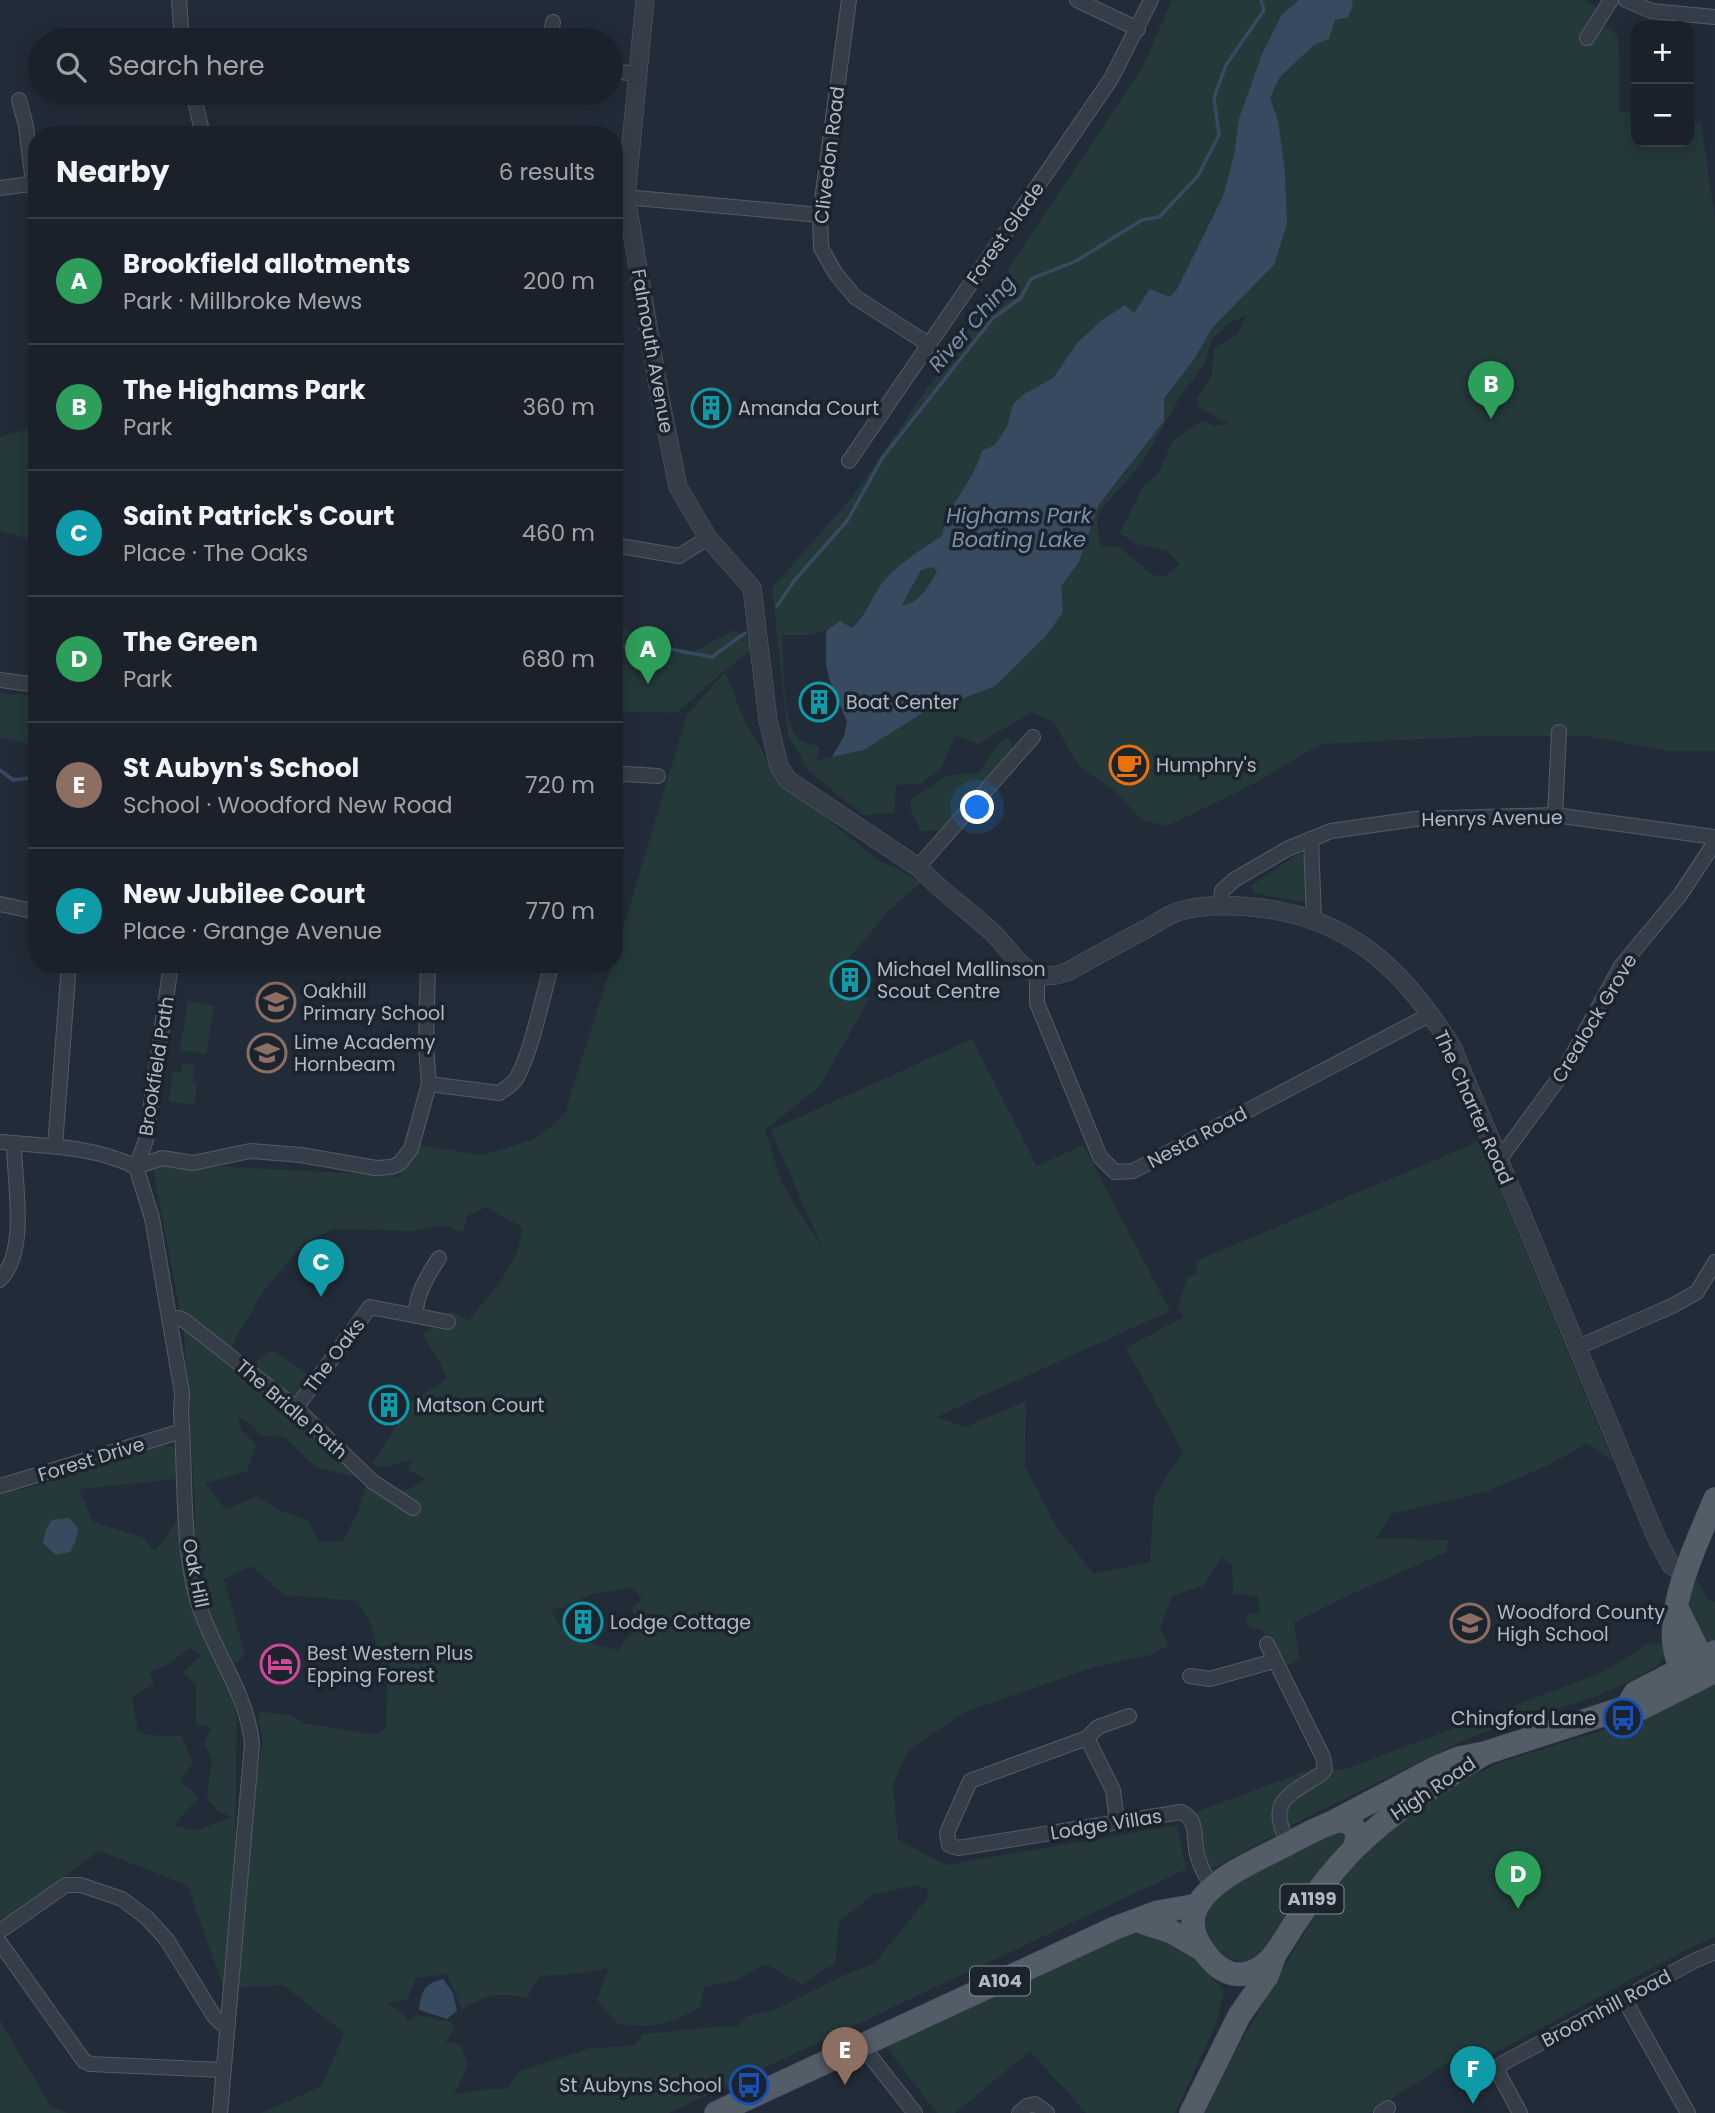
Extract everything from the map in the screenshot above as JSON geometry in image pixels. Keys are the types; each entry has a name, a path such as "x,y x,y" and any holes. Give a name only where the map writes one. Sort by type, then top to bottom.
{"main road":[{"path":"1684,1677 1674,1642 1677,1608 1686,1574 1715,1499"},
{"path":"1485,1753 1627,1707 1642,1708 1684,1677 1710,1664 1677,1608"},
{"name":"High Road","path":"1213,1885 1231,1873 1435,1768 1459,1758 1485,1753"},
{"name":"High Road","path":"1275,1954 1318,1891 1354,1848 1411,1801 1485,1753"},
{"path":"1331,1823 1343,1821 1354,1827 1358,1838 1354,1848"},
{"path":"1203,1950 1194,1924 1198,1905 1213,1885"},
{"name":"A104","path":"716,2113 1115,1928 1158,1912 1198,1905"},
{"path":"1139,1921 1172,1932 1203,1950 1235,1985 1239,2016"},
{"path":"1225,1972 1234,1975 1251,1973 1275,1954"},
{"name":"A1199","path":"1191,2113 1239,2016 1267,1976 1275,1954"}],"street":[{"path":"179,0 181,28"},
{"name":"Falmouth Avenue","path":"623,176 638,74 645,0"},
{"name":"Clivedon Road","path":"849,0 820,215 821,248 836,274 855,297 928,344"},
{"path":"1077,0 1138,29"},
{"name":"Forest Glade","path":"849,461 1111,79 1151,0"},
{"path":"1587,38 1611,0"},
{"path":"1626,0 1651,11 1715,17"},
{"path":"552,28 553,22"},
{"path":"623,72 638,74"},
{"path":"19,100 28,139"},
{"path":"196,105 200,126"},
{"path":"0,188 28,184"},
{"path":"623,197 820,215"},
{"name":"Falmouth Avenue","path":"623,212 678,487 708,538 752,588 768,720 779,766 788,780 797,787 918,867"},
{"path":"623,547 679,556 708,538"},
{"path":"0,680 28,684"},
{"path":"1555,815 1559,732"},
{"path":"1033,737 918,867 933,883 993,933 1021,963 1037,974"},
{"path":"623,774 658,776"},
{"name":"Henrys Avenue","path":"1220,904 1222,891 1234,880 1287,849 1331,831 1415,819 1555,815 1715,837"},
{"path":"1311,839 1314,919"},
{"name":"Crealock Grove","path":"1499,1160 1562,1074 1621,966 1680,895 1715,842"},
{"path":"0,904 28,910"},
{"name":"The Charter Road","path":"1037,974 1056,976 1177,912 1220,904 1271,909 1314,919 1348,935 1395,972 1432,1014 1452,1047 1663,1553 1671,1565 1686,1574"},
{"path":"55,1146 68,973"},
{"name":"Brookfield Path","path":"136,1167 146,1140 169,973"},
{"path":"0,1280 14,1260 18,1242 7,1143 55,1146 98,1153 136,1167 162,1158 193,1163 250,1151 301,1155 376,1168 400,1163 411,1149 429,1084 426,1046 428,973"},
{"path":"429,1084 499,1093 509,1086 516,1079 527,1052 549,973"},
{"name":"Nesta Road","path":"1037,974 1037,1003 1100,1157 1115,1172 1133,1171 1432,1014"},
{"name":"Oak Hill","path":"136,1167 152,1218 182,1393 190,1566 198,1601 244,1704 252,1744 220,2113"},
{"path":"416,1316 415,1304 439,1258"},
{"path":"1576,1348 1698,1292 1715,1262"},
{"name":"The Oaks","path":"296,1408 370,1307 448,1322"},
{"name":"The Bridle Path","path":"169,1319 179,1318 185,1321 296,1408 373,1482 412,1508"},
{"name":"Forest Drive","path":"0,1486 182,1431"},
{"path":"1267,1644 1323,1757 1325,1769 1283,1800 1278,1815 1289,1844"},
{"path":"1190,1676 1210,1679 1274,1661"},
{"path":"1117,1821 1113,1790 1087,1738 1098,1727 1129,1716"},
{"name":"Lodge Villas","path":"1087,1738 970,1782 947,1833 949,1845 958,1848 1181,1812 1187,1815 1194,1826 1196,1852 1203,1872 1213,1885"},
{"path":"0,1931 66,1885 81,1885 122,1899 148,1918 167,1940 214,2016 222,2023 228,2024"},
{"path":"0,1943 84,2061 90,2064 223,2070"},
{"name":"Broomhill Road","path":"1520,2113 1499,2074 1499,2067 1503,2063 1715,1952"},
{"path":"1624,1998 1689,2113"},
{"path":"863,2043 867,2052 915,2113"},
{"path":"1019,2113 1027,2106 1035,2104 1047,2113"}],"green space":[{"path":"1172,0 1299,0 1282,14 1262,54 1239,118 1234,155 1223,196 1177,289 1170,297 1134,314 1125,305 1102,321 1078,342 1053,378 1024,394 1013,404 1007,426 995,445 982,452 949,514 942,536 908,559 885,579 852,628 840,621 819,633 782,635 784,690 789,719 799,739 820,747 815,761 864,750 921,714 994,686 1046,636 1063,612 1060,586 1079,562 1098,506 1126,472 1164,398 1193,361 1212,328 1274,265 1287,224 1285,172 1278,120 1270,98 1280,77 1314,45 1329,39 1335,20 1353,5 1351,0 1585,0 1601,11 1596,18 1618,36 1619,111 1631,113 1631,147 1694,147 1694,122 1701,123 1715,220 1715,751 1669,751 1586,736 1488,736 1321,744 1242,790 1167,826 1142,820 1117,793 1079,765 1053,722 1031,712 978,744 955,735 941,769 920,784 896,785 894,813 863,815 809,771 788,735 772,588 853,496 1143,66","holes":["1247,315 1237,335 1214,348 1212,374 1198,398 1197,406 1229,424 1215,426 1202,421 1173,440 1159,472 1143,487 1120,533 1136,544 1167,551 1180,564 1164,577 1151,574 1119,547 1100,546 1097,519 1101,509 1142,463 1180,397 1204,364 1213,338 1229,323"]},
{"path":"28,429 28,540 0,530 0,437"},
{"path":"932,567 937,570 923,593 913,601 901,605 921,570"},
{"path":"623,627 643,640 691,653 734,630 758,645 724,671 676,713 623,711"},
{"path":"725,672 745,722 783,786 880,862 921,883 889,910 832,979 829,992 870,998 820,1086 765,1130 782,1184 823,1250 771,1130 972,1039 1037,1166 1083,1145 1170,1311 936,1417 966,1427 1026,1401 1025,1466 1057,1528 1094,1574 1150,1562 1154,1497 1183,1452 1126,1348 1183,1317 1178,1306 1188,1277 1197,1274 1196,1261 1480,1141 1613,1462 1587,1443 1547,1466 1485,1492 1391,1514 1376,1538 1448,1540 1447,1552 1294,1622 1299,1658 1285,1667 1263,1631 1245,1625 1248,1615 1260,1612 1258,1596 1233,1594 1232,1565 1221,1557 1204,1585 1172,1596 1160,1628 1168,1646 1150,1655 1094,1667 965,1712 909,1749 893,1784 898,1840 946,1865 1177,1825 1186,1869 669,2113 261,2113 322,2086 344,2033 283,1985 224,1988 187,1885 99,1851 33,1900 0,1920 0,1492 25,1489 156,1444 178,1448 176,1479 79,1489 93,1522 144,1538 155,1552 176,1522 196,1521 184,1333 152,1163 385,1175 396,1178 420,1145 480,1155 534,1139 553,1125 569,1108 567,1105 609,973 623,973 623,928 687,715","holes":["487,1207 523,1228 518,1250 500,1283 468,1321 451,1311 423,1335 447,1379 412,1401 373,1464 386,1467 414,1459 408,1470 425,1478 406,1490 393,1490 371,1484 365,1488 358,1512 343,1541 319,1542 308,1520 282,1511 256,1496 226,1510 205,1483 247,1471 256,1445 241,1430 238,1418 250,1423 261,1436 285,1437 316,1467 355,1477 350,1456 292,1400 309,1376 273,1350 241,1372 230,1349 260,1296 303,1244 333,1229 414,1231 443,1225 463,1232 467,1216","251,1566 285,1595 358,1601 371,1625 387,1681 386,1729 376,1735 303,1723 293,1715 260,1712 258,1720 263,1739 247,1840 235,1839 237,1718 227,1681 223,1644 235,1663 245,1655 224,1579","634,1588 642,1599 632,1609 638,1625 618,1650 578,1639 562,1628 551,1609 563,1608 590,1594","189,1648 202,1655 183,1673 196,1685 196,1724 212,1728 204,1742 212,1758 207,1799 218,1811 232,1817 195,1831 174,1825 199,1797 180,1781 193,1763 182,1736 147,1735 138,1731 132,1697 154,1684 150,1672 169,1664","916,1885 928,1889 927,1899 874,1964 842,1976 772,2011 747,2016 738,2026 643,2033 634,2046 590,2048 520,2071 508,2089 488,2089 454,2095 468,2065 460,2044 445,2042 455,2029 451,2022 416,2015 408,2022 387,2002 407,2000 416,1978 447,1974 462,2010 493,1996 527,1998 539,1976 575,1974 609,1968 597,2000 618,2024 661,2024 700,2007 704,1987 737,1980 765,1964 803,1985 824,1969 835,1965 839,1922 872,1895"]},
{"path":"0,693 28,695 28,744 0,737"},
{"path":"1009,738 1014,750 944,830 921,831 911,811 911,800 949,775 979,773 997,745"},
{"path":"1299,853 1304,855 1307,900 1304,902 1254,893 1251,886"},
{"path":"188,1001 214,1006 206,1054 180,1050"},
{"path":"183,1063 195,1065 192,1082 197,1083 194,1105 169,1101 173,1072 181,1073"},
{"path":"1696,1579 1709,1600 1715,1602 1715,1639 1709,1643 1697,1630 1692,1615 1691,1580"},
{"path":"1649,1643 1667,1644 1666,1655 1657,1666 1631,1681 1599,1695 1473,1736 1311,1815 1213,1868 1208,1866 1196,1812 1317,1767 1343,1770 1601,1673"},
{"path":"1715,1683 1715,1937 1689,1948 1486,2058 1477,2044 1369,2113 1205,2113 1229,2063 1296,1946 1329,1896 1365,1851 1453,1785 1501,1762 1617,1726"},
{"path":"1335,1832 1346,1837 1344,1841 1327,1860 1269,1947 1245,1962 1229,1959 1221,1954 1206,1927 1207,1909 1230,1883"},
{"path":"1141,1933 1163,1937 1189,1955 1224,1990 1216,2024 1175,2113 1086,2113 1030,2051 955,2113 937,2113 886,2047 1102,1943"},
{"path":"0,2020 51,2107 68,2113 0,2113"}],"water":[{"name":"Highams Park Boating Lake","path":"1299,0 1351,0 1353,5 1348,17 1335,20 1329,39 1314,45 1280,77 1270,98 1278,120 1285,172 1287,224 1274,265 1212,328 1193,361 1164,398 1164,421 1098,506 1079,562 1061,586 1063,612 1046,636 995,686 921,714 864,750 832,757 844,736 847,722 829,678 826,664 826,631 840,621 852,628 886,579 909,558 942,536 949,514 973,473 982,451 995,445 1007,426 1013,404 1024,394 1053,378 1078,342 1101,321 1125,305 1134,313 1150,289 1170,297 1177,289 1223,196 1234,155 1239,118 1262,54 1282,14","holes":["932,567 937,570 919,598 902,605 921,570"]},
{"path":"69,1518 78,1528 76,1540 70,1552 56,1555 43,1543 46,1529 52,1520"},
{"path":"443,1979 453,1993 457,2011 447,2019 419,2010 425,1989"}],"waterway":[{"name":"River Ching","path":"777,606 794,581 847,521 883,457 993,318 1021,298 1031,279 1076,261 1142,220 1159,217 1198,176 1219,135 1214,98 1226,65 1264,10 1261,0"},
{"name":"River Ching","path":"623,646 640,649 659,647 712,657 745,633"},
{"name":"River Ching","path":"0,770 13,780 28,778"}],"place":[{"name":"Amanda Court","path":"711,408"},
{"name":"The Highams Park","path":"1491,419"},
{"name":"Brookfield allotments","path":"648,684"},
{"name":"Boat Center","path":"819,702"},
{"name":"Humphry's","path":"1129,765"},
{"name":"Michael Mallinson Scout Centre","path":"850,980"},
{"name":"Oakhill Primary School","path":"276,1002"},
{"name":"Lime Academy Hornbeam","path":"267,1053"},
{"name":"Saint Patrick's Court","path":"321,1297"},
{"name":"Matson Court","path":"389,1405"},
{"name":"Lodge Cottage","path":"583,1622"},
{"name":"Woodford County High School","path":"1470,1623"},
{"name":"Best Western Plus Epping Forest","path":"280,1664"},
{"name":"Chingford Lane","path":"1623,1718"},
{"name":"The Green","path":"1518,1909"},
{"name":"St Aubyns School","path":"749,2085"},
{"name":"St Aubyn's School","path":"845,2085"},
{"name":"New Jubilee Court","path":"1473,2104"}]}
